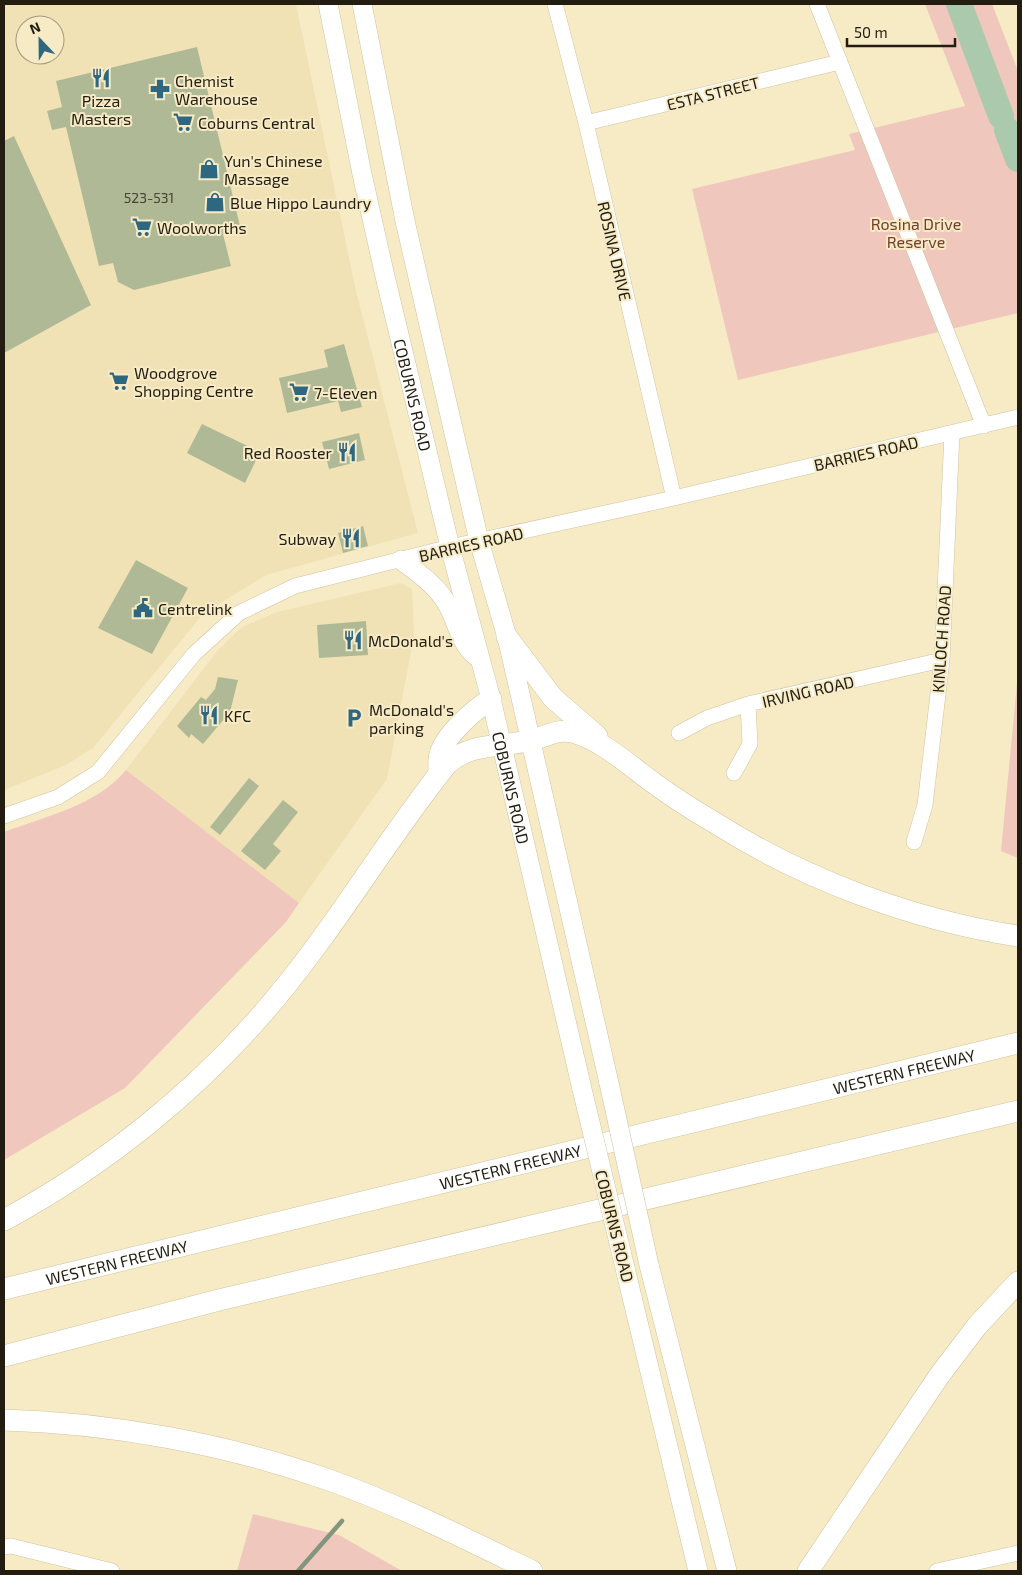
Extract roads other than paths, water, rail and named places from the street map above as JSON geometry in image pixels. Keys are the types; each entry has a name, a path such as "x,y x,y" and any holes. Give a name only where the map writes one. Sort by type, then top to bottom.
{"highway":[{"path":"507,637 553,698 621,759"},
{"path":"438,774 440,754 452,735 478,707 491,699"},
{"path":"4,1220 58,1188 118,1147 174,1101 221,1057 276,998 308,957 438,774 447,764 462,753 486,745 530,741 554,732 575,733 621,759 713,822 795,866 892,905 946,921 1018,936"},
{"name":"WESTERN FREEWAY","path":"4,1289 1018,1043"},
{"path":"4,1356 219,1300 1018,1111"},
{"path":"808,1571 829,1543 886,1453 939,1376 977,1326 1018,1282"},
{"path":"4,1420 83,1425 147,1435 288,1466 420,1516 532,1571"},
{"path":"822,1571 828,1561 829,1543"}],"main road":[{"name":"COBURNS ROAD","path":"328,4 362,174 383,266 415,393 450,547 491,699 582,1089 698,1571"},
{"name":"COBURNS ROAD","path":"362,4 415,263 478,541 507,637 650,1265 727,1571"},
{"path":"383,266 415,263"},
{"path":"401,560 436,589 445,601 464,642 470,651 481,659"}],"street":[{"name":"ROSINA DRIVE","path":"555,4 586,123 674,498"},
{"path":"817,4 984,426"},
{"name":"ESTA STREET","path":"586,123 840,62"},
{"name":"BARRIES ROAD","path":"4,816 58,797 98,772 117,752 194,654 239,613 295,586 450,547 674,498 1018,417"},
{"name":"KINLOCH ROAD","path":"914,842 925,806 942,660 952,433"},
{"name":"IRVING ROAD","path":"679,733 707,718 748,704 942,660"},
{"path":"734,773 750,744 748,704"},
{"path":"4,1547 11,1546 65,1566 112,1571"},
{"path":"937,1571 1018,1553"}],"waterway":[{"path":"959,4 1001,116"},
{"path":"1007,130 1018,159"},
{"path":"298,1571 342,1521"}],"place":[{"name":"Pizza Masters","path":"101,78"},
{"name":"Chemist Warehouse","path":"160,89"},
{"name":"Coburns Central","path":"183,122"},
{"name":"Yun's Chinese Massage","path":"209,169"},
{"name":"Blue Hippo Laundry","path":"215,202"},
{"name":"Woolworths","path":"142,227"},
{"name":"Woodgrove Shopping Centre","path":"119,381"},
{"name":"7-Eleven","path":"299,392"},
{"name":"Red Rooster","path":"347,452"},
{"name":"Subway","path":"351,538"},
{"name":"Centrelink","path":"143,608"},
{"name":"McDonald's","path":"353,640"},
{"name":"KFC","path":"209,715"},
{"name":"McDonald's parking","path":"354,718"}],"park label":[{"name":"Rosina Drive Reserve","path":"916,232"}]}
